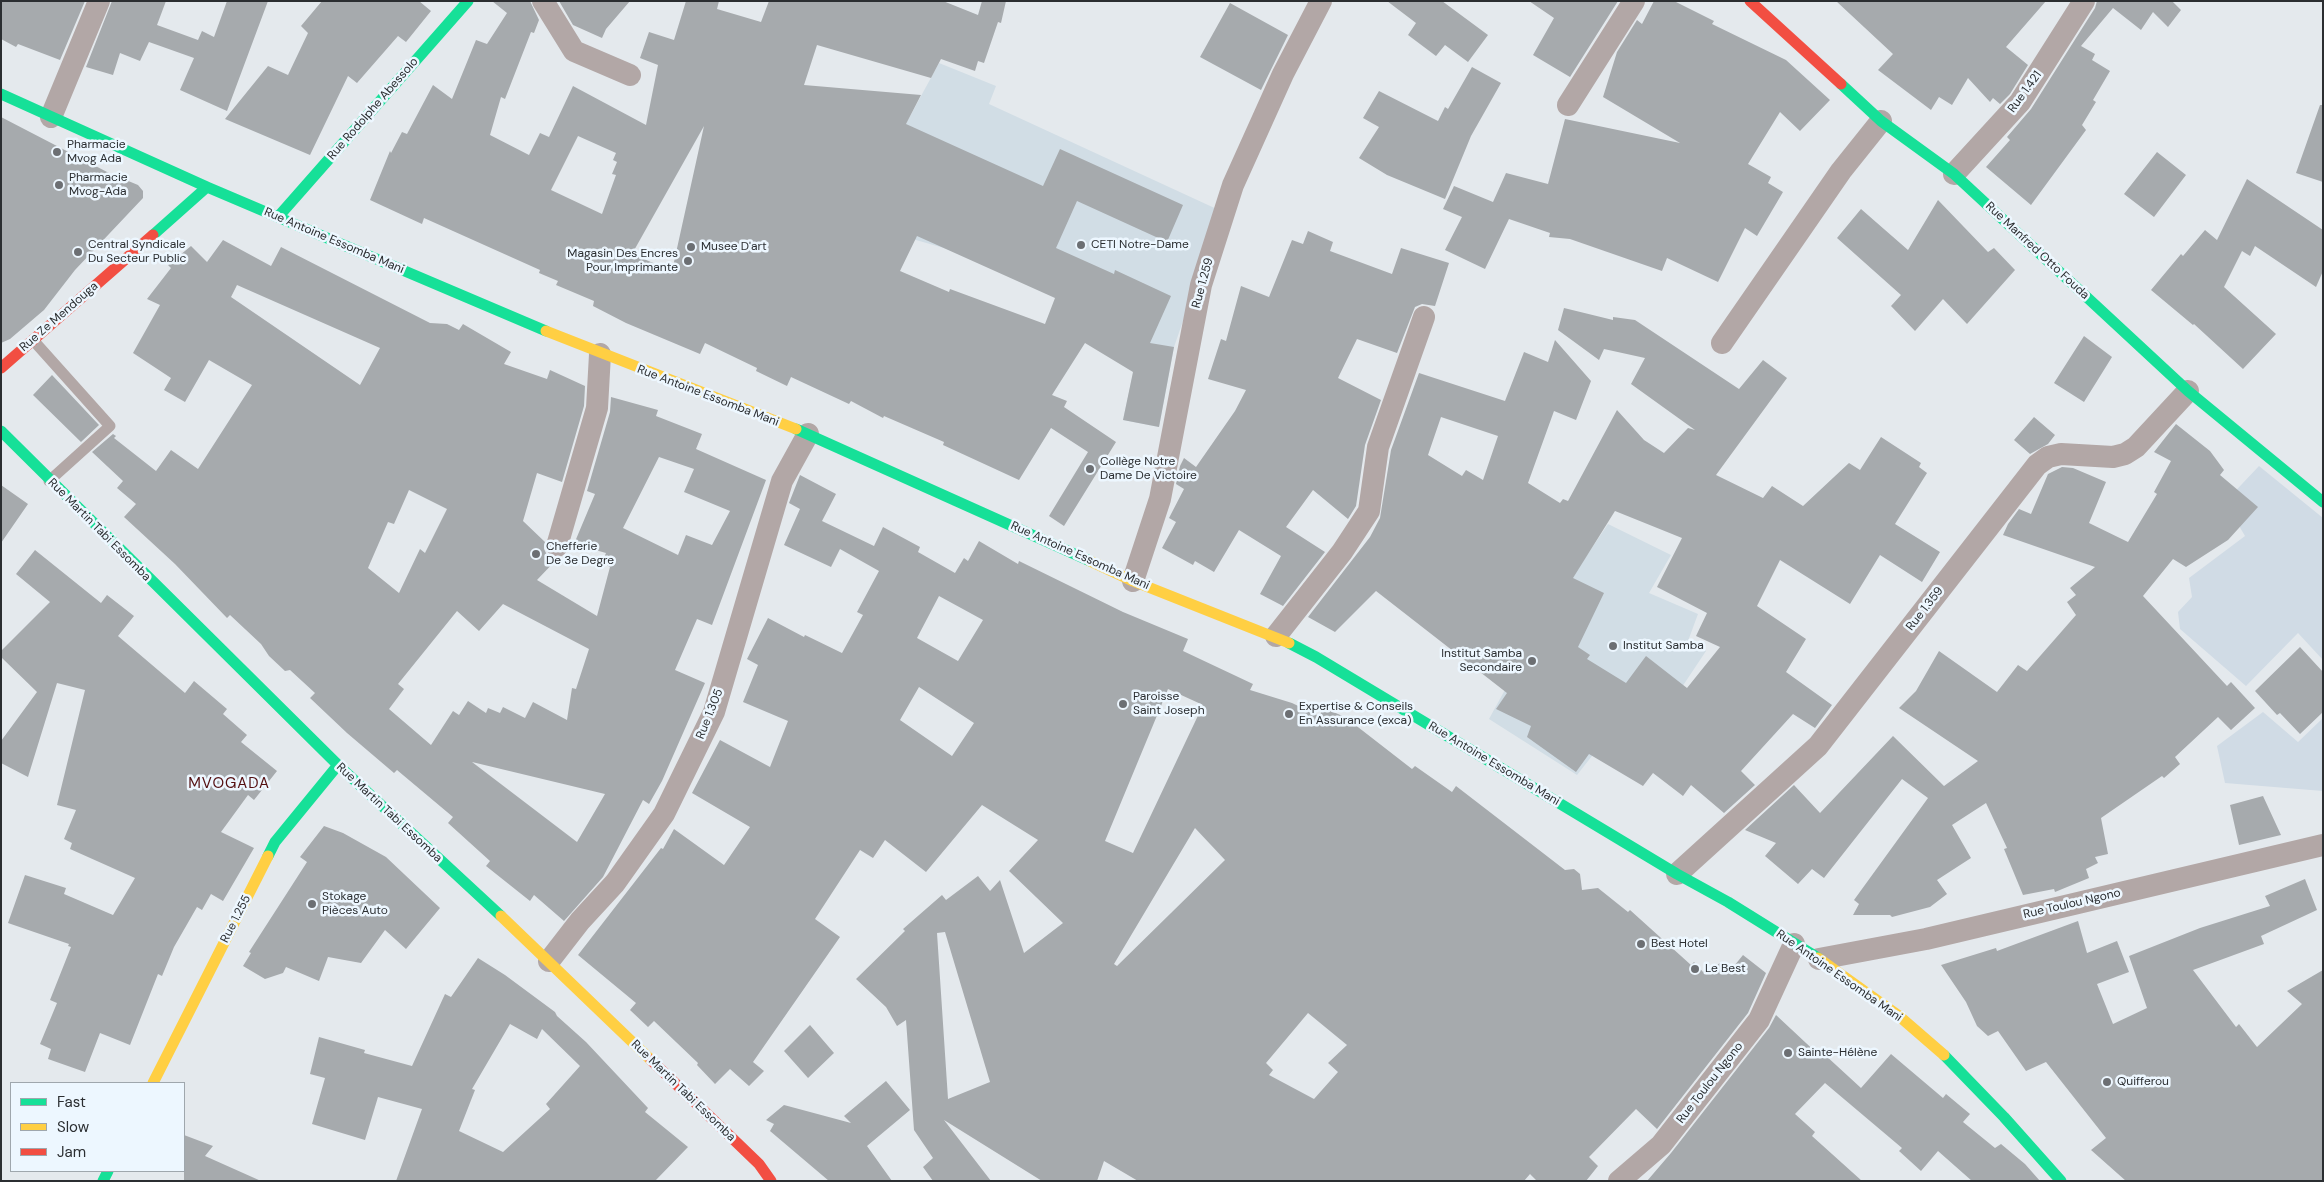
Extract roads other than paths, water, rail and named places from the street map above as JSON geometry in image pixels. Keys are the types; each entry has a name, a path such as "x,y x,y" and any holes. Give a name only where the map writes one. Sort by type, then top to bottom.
{"main road":[{"name":"Rue Manfred Otto Fouda","path":"1750,1 1881,121 1954,174 2188,391 2323,502"},
{"name":"Rue Rodolphe Abessolo","path":"278,217 461,3"},
{"name":"Rue Antoine Essomba Mani","path":"1,94 207,187 600,354 808,434 1133,581 1276,636 1316,657 1677,874 1728,902 1819,959 1899,1016 1943,1054 2004,1117 2061,1181"},
{"name":"Rue Ze Mendouga","path":"1,368 207,187"},
{"name":"Rue Martin Tabi Essomba","path":"1,430 5,440 338,765 549,961 759,1164 771,1181"},
{"name":"Rue 1.255","path":"154,1082 275,842 338,765"}],"street":[{"path":"51,116 99,1"},
{"path":"543,1 574,51 630,75"},
{"name":"Rue 1.259","path":"1133,581 1160,499 1201,285 1230,194 1283,74 1321,1"},
{"path":"1568,105 1634,1"},
{"name":"Rue 1.421","path":"1954,174 2020,102 2084,1"},
{"path":"1722,343 1841,171 1881,121"},
{"path":"1276,636 1342,552 1369,511 1378,447 1424,318"},
{"path":"557,546 597,408 600,354"},
{"name":"Rue 1.359","path":"1677,874 1818,746 2037,465 2048,457 2061,454 2113,457 2125,454 2136,448 2188,391"},
{"name":"Rue 1.305","path":"549,961 580,921 615,883 664,814 714,712 782,481 808,434"},
{"name":"Rue Toulou Ngono","path":"1819,959 1926,939 2323,845"},
{"name":"Rue Toulou Ngono","path":"1619,1181 1661,1145 1760,1020 1794,944"}],"lane":[{"path":"33,340 110,426 49,481"}],"place":[{"name":"Pharmacie Mvog Ada","path":"57,152"},
{"name":"Pharmacie Mvog-Ada","path":"59,185"},
{"name":"CETI Notre-Dame","path":"1081,245"},
{"name":"Musee D'art","path":"691,247"},
{"name":"Central Syndicale Du Secteur Public","path":"78,252"},
{"name":"Magasin Des Encres Pour Imprimante","path":"688,261"},
{"name":"Collège Notre Dame De Victoire","path":"1090,469"},
{"name":"Chefferie De 3e Degre","path":"536,554"},
{"name":"Institut Samba","path":"1613,646"},
{"name":"Institut Samba Secondaire","path":"1532,661"},
{"name":"Paroisse Saint Joseph","path":"1123,704"},
{"name":"Expertise & Conseils En Assurance (exca)","path":"1289,714"},
{"name":"Stokage Pièces Auto","path":"312,904"},
{"name":"Best Hotel","path":"1641,944"},
{"name":"Le Best","path":"1695,969"},
{"name":"Sainte-Hélène","path":"1788,1053"},
{"name":"Quifferou","path":"2107,1082"}],"district":[{"name":"MVOGADA","path":"229,784"}]}
